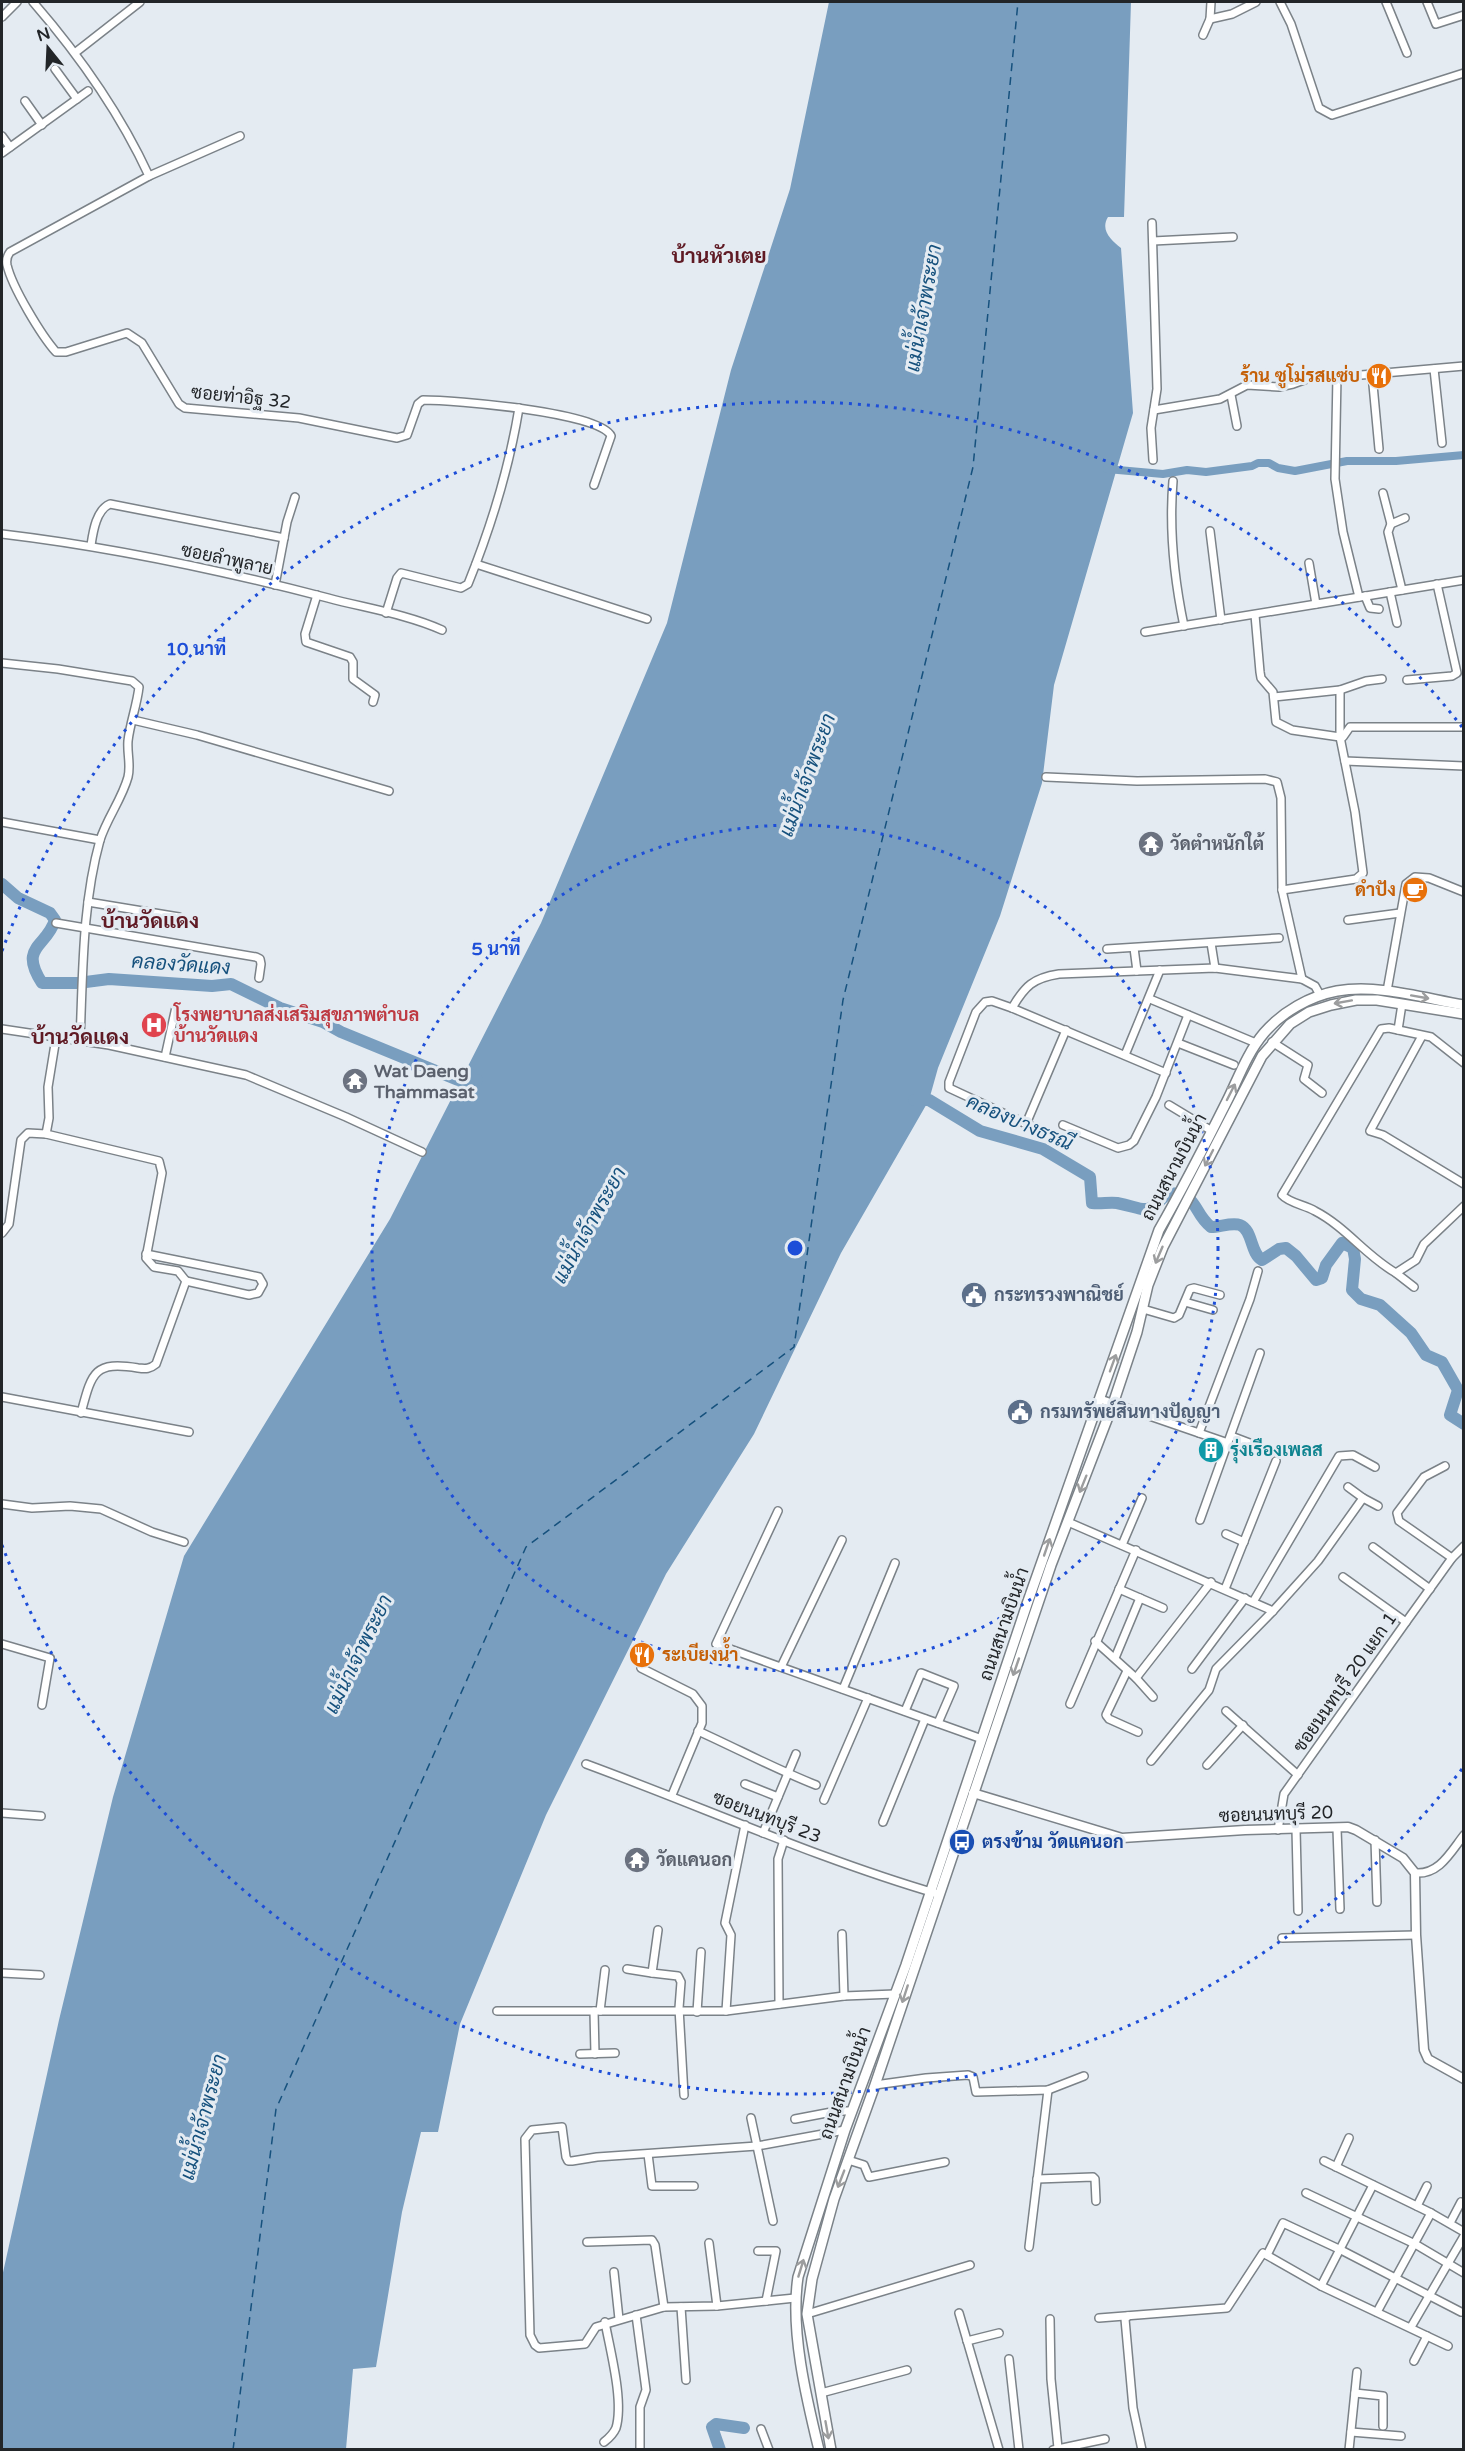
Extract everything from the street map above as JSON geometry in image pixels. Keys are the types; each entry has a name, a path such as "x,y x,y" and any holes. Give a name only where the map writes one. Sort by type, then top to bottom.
{"main road":[{"name":"ถนนสนามบินน้ำ","path":"819,2450 799,2346 795,2298 798,2277 844,2130 973,1793 1051,1565 1113,1404 1155,1265 1186,1203 1190,1184 1212,1131 1256,1043 1279,1018 1298,1005 1320,995 1356,989 1464,1005"},
{"name":"ถนนสนามบินน้ำ","path":"831,2450 807,2314 812,2279 834,2199 875,2085 982,1739 1159,1230 1177,1199 1190,1184 1262,1056 1272,1042 1299,1018 1331,1005 1356,1000 1377,1000 1464,1014"}],"street":[{"path":"2,17 17,2"},
{"path":"33,2 76,52 111,103 149,176 240,136"},
{"path":"76,52 140,2"},
{"path":"1203,34 1210,19 1210,2"},
{"path":"1210,19 1232,14 1256,2"},
{"path":"1280,2 1319,108 1326,113 1332,115 1464,73"},
{"path":"1386,2 1407,53"},
{"path":"1427,2 1437,24 1464,15"},
{"path":"2,4 8,10"},
{"path":"55,69 77,99"},
{"path":"2,153 88,91"},
{"path":"25,101 42,125"},
{"path":"2,136 10,147"},
{"name":"ซอยท่าอิฐ 32","path":"149,176 10,252 7,256 7,265 15,283 41,332 56,352 66,352 127,333 142,343 179,404 185,408 299,418 397,438 407,435 418,404 423,400 519,408 587,421 607,430 611,439 594,484"},
{"path":"1152,223 1157,378 1151,428 1153,460"},
{"path":"1153,241 1233,237"},
{"path":"1154,411 1231,395 1247,385 1279,387 1315,376 1372,374 1464,366"},
{"path":"1434,369 1442,442"},
{"path":"1372,374 1379,450"},
{"path":"1337,376 1335,479 1339,514 1362,597 1370,608 1379,609"},
{"path":"1231,395 1237,426"},
{"path":"386,613 397,578 401,573 461,588 468,584 488,532 510,454 519,408"},
{"path":"1173,481 1172,520 1175,578 1184,626"},
{"path":"1383,493 1391,524 1388,532 1402,590"},
{"path":"274,585 295,497"},
{"path":"91,545 100,514 103,508 110,504 284,538"},
{"path":"1391,524 1405,519"},
{"path":"1210,531 1221,620"},
{"name":"ซอยลำพูลาย","path":"2,534 91,545 317,595 442,630"},
{"path":"476,564 647,619"},
{"path":"1309,564 1317,604"},
{"path":"1145,632 1464,580"},
{"path":"1407,680 1452,676 1457,673 1437,584"},
{"path":"1390,592 1397,624"},
{"path":"317,595 305,634 306,642 350,657 353,662 353,679 375,695 373,702"},
{"path":"1255,615 1260,672 1274,697 1276,722 1282,727 1341,738"},
{"path":"2,663 58,669 136,682 140,687 128,742 130,761 127,780 111,811 100,840 88,902 80,1040"},
{"path":"1274,697 1340,690 1366,681 1382,679"},
{"path":"1282,890 1356,879 1363,873 1341,738 1340,690"},
{"path":"133,720 197,735 389,791"},
{"path":"1341,738 1350,727 1464,728"},
{"path":"1345,761 1464,766"},
{"path":"1046,777 1137,782 1273,780 1277,782 1281,792 1282,890 1302,980"},
{"path":"2,822 100,840"},
{"path":"1387,992 1404,890 1410,879 1429,878 1464,892"},
{"path":"88,902 179,917"},
{"path":"1348,921 1400,913"},
{"path":"56,923 256,957 260,959 261,964 259,978"},
{"path":"1107,950 1279,938"},
{"path":"1210,944 1215,968"},
{"path":"1134,948 1137,971"},
{"path":"1012,1008 1028,986 1045,976 1160,970 1215,968 1302,980 1315,986 1320,995"},
{"path":"1125,1055 1160,970"},
{"path":"1150,999 1256,1043"},
{"path":"1048,1134 951,1090 948,1085 981,1004 988,1001 1012,1008 1166,1073"},
{"path":"1398,1030 1402,1004"},
{"path":"165,1057 176,1007"},
{"path":"1063,1125 1118,1148 1134,1141 1166,1073 1188,1015"},
{"path":"1414,1287 1370,1257 1342,1228 1315,1211 1282,1196 1377,1032 1384,1028 1422,1035 1435,1040 1464,1063"},
{"path":"2,1029 80,1040 255,1078 422,1152"},
{"path":"1026,1124 1066,1030"},
{"path":"1422,1035 1370,1131 1383,1135 1464,1184"},
{"path":"46,1134 49,1118 48,1087 56,1038"},
{"path":"1272,1042 1308,1065 1304,1079 1322,1093"},
{"path":"1178,1043 1234,1065"},
{"path":"1169,1105 1212,1131"},
{"path":"2,1233 9,1224 21,1140 28,1133 46,1134 159,1161 162,1173 146,1254 150,1265 178,1271 186,1281 249,1295 258,1293 264,1284 259,1277 146,1254"},
{"path":"1396,1273 1416,1260 1424,1244 1464,1206"},
{"path":"1199,1433 1247,1308 1258,1271"},
{"path":"81,1413 90,1385 101,1369 114,1364 149,1369 156,1364 186,1281"},
{"path":"1143,1309 1174,1318 1179,1316 1190,1289 1220,1295"},
{"path":"1185,1302 1213,1310"},
{"path":"1200,1520 1260,1353"},
{"path":"2,1397 189,1432"},
{"path":"1100,1399 1199,1433 1260,1447"},
{"path":"1253,1602 1339,1456 1353,1455 1375,1467"},
{"path":"1226,1589 1276,1461"},
{"path":"1445,1467 1424,1477 1397,1513 1399,1521 1452,1558"},
{"path":"1348,1487 1378,1506"},
{"path":"1122,1545 1142,1498"},
{"path":"1151,1761 1209,1690 1216,1669 1318,1561 1363,1498"},
{"path":"2,1504 32,1508 70,1506 101,1509 152,1532 184,1542"},
{"path":"777,1510 716,1644 982,1739"},
{"path":"1068,1522 1211,1582 1273,1611"},
{"path":"1226,1534 1244,1542"},
{"path":"781,1667 842,1540"},
{"name":"ซอยนนทบุรี 20 แยก 1","path":"1278,1830 1284,1794 1452,1558 1464,1546"},
{"path":"1373,1547 1430,1589"},
{"path":"1070,1704 1095,1641 1136,1550"},
{"path":"843,1689 895,1563"},
{"path":"1343,1577 1406,1622"},
{"path":"1136,1678 1211,1582"},
{"path":"1119,1589 1163,1608"},
{"path":"1114,1658 1140,1598"},
{"path":"1192,1669 1245,1598"},
{"path":"1095,1641 1136,1678 1152,1697"},
{"path":"2,1644 50,1658 42,1705"},
{"path":"641,1668 693,1694 702,1706 702,1723 672,1795"},
{"path":"1127,1671 1106,1715 1109,1719 1138,1732"},
{"path":"905,1712 921,1673 954,1686 938,1723"},
{"path":"824,1800 868,1698"},
{"path":"1226,1711 1298,1775"},
{"path":"883,1822 926,1719"},
{"path":"1207,1765 1243,1725"},
{"path":"698,1731 816,1785"},
{"path":"763,1833 796,1754"},
{"name":"ซอยนนทบุรี 23","path":"586,1764 672,1795 763,1833 934,1893"},
{"path":"745,1784 778,1797"},
{"name":"ซอยนนทบุรี 20","path":"973,1793 1122,1838 1352,1828 1403,1858 1415,1873"},
{"path":"2,1813 41,1816"},
{"path":"726,2011 731,1935 725,1923 745,1825"},
{"path":"1337,1828 1340,1909"},
{"path":"1296,1829 1298,1911"},
{"path":"1464,1835 1433,1871 1425,1874 1415,1873 1416,1935 1425,2054 1428,2059 1464,2079"},
{"path":"779,2004 778,1859 784,1840"},
{"path":"1375,1840 1377,1902"},
{"path":"652,1972 658,1930"},
{"path":"842,1934 844,1996"},
{"path":"1282,1938 1416,1935"},
{"path":"697,2012 700,1952"},
{"path":"627,1969 678,1976 680,1979 684,2095"},
{"path":"595,2054 597,2011 605,1970"},
{"path":"2,1973 40,1975"},
{"path":"497,2011 726,2011 844,1996 895,1994"},
{"path":"580,2054 615,2053"},
{"path":"875,2085 968,2075 973,2077 974,2091 979,2092 1048,2090 1084,2076"},
{"path":"1029,2247 1048,2090"},
{"path":"795,2119 837,2111 852,2111"},
{"path":"751,2118 773,2221"},
{"path":"795,2298 717,2306 664,2307 605,2322 593,2329 585,2344 539,2348 530,2335 525,2139 532,2130 562,2127 568,2161 757,2146 844,2130"},
{"path":"1336,2167 1349,2138"},
{"path":"648,2154 652,2186 694,2186"},
{"path":"848,2160 864,2165 869,2177 945,2162"},
{"path":"1324,2161 1431,2213 1464,2234 1428,2294 1411,2328"},
{"path":"1037,2179 1093,2177 1096,2200"},
{"path":"1321,2286 1373,2185"},
{"path":"1417,2206 1427,2186"},
{"path":"1306,2193 1415,2244 1464,2272"},
{"path":"1450,2223 1461,2202"},
{"path":"1377,2312 1394,2277 1431,2213"},
{"path":"1267,2255 1283,2223 1461,2312"},
{"path":"587,2242 652,2240 655,2245 664,2307"},
{"path":"710,2242 717,2306"},
{"path":"758,2251 776,2251 766,2301"},
{"path":"1099,2318 1227,2308 1261,2254 1267,2255 1321,2286 1448,2346"},
{"path":"807,2314 970,2265"},
{"path":"614,2272 619,2319"},
{"path":"681,2307 686,2380"},
{"path":"959,2313 999,2450"},
{"path":"636,2315 646,2390 640,2407 640,2450"},
{"path":"1128,2316 1125,2319 1133,2408 1142,2450"},
{"path":"1050,2319 1055,2449 1105,2439"},
{"path":"604,2442 612,2436 617,2420 616,2388 605,2322"},
{"path":"967,2341 999,2333"},
{"path":"1414,2361 1426,2336"},
{"path":"1009,2359 1019,2450"},
{"path":"821,2393 907,2370"},
{"path":"1349,2450 1357,2372"},
{"path":"1354,2393 1383,2396 1383,2426"},
{"path":"761,2429 769,2450"},
{"path":"1351,2432 1401,2436"}],"water":[{"name":"แม่น้ำเจ้าพระยา","path":"829,2 1131,2 1124,217 1108,217 1105,226 1110,238 1121,248 1133,413 1054,685 1042,783 1000,916 938,1068 929,1100 841,1253 754,1434 666,1574 546,1815 460,2024 438,2132 421,2132 402,2212 376,2367 353,2369 346,2449 2,2450 2,2277 59,2020 113,1797 184,1556 390,1219 541,923 667,623 731,370 790,189"}],"waterway":[{"path":"1107,469 1163,474 1187,470 1206,472 1269,463 1278,468 1295,471 1347,461 1396,461 1464,455"},
{"name":"คลองวัดแดง","path":"2,884 18,898 50,913 55,920 33,954 35,971 42,983 78,983 109,979 212,986 231,984 280,1008 323,1022 341,1032 458,1080 477,1080"},
{"name":"คลองบางธรณี","path":"914,1100 929,1100 980,1131 1043,1149 1090,1177 1092,1203 1117,1203 1145,1209 1154,1206 1168,1193 1185,1196 1211,1227 1233,1224 1244,1228 1250,1236 1255,1252 1262,1260 1279,1249 1286,1248 1296,1256 1316,1280 1322,1278 1326,1265 1342,1243 1353,1248 1355,1259 1352,1290 1361,1299 1380,1305 1411,1333 1426,1355 1442,1362 1458,1390 1450,1415 1464,1424"},
{"path":"720,2450 712,2427 716,2424 744,2428"}],"ferry route":[{"path":"233,2450 276,2109 526,1547 794,1347 843,1000 973,467 1018,2"}],"place":[{"name":"ร้าน ซูโม่รสแซ่บ","path":"1379,376"},
{"name":"วัดตำหนักใต้","path":"1151,844"},
{"name":"ดำปัง","path":"1415,890"},
{"name":"โรงพยาบาลส่งเสริมสุขภาพตำบล บ้านวัดแดง","path":"154,1025"},
{"name":"Wat Daeng Thammasat","path":"355,1081"},
{"name":"กระทรวงพาณิชย์","path":"974,1295"},
{"name":"กรมทรัพย์สินทางปัญญา","path":"1020,1412"},
{"name":"รุ่งเรืองเพลส","path":"1211,1450"},
{"name":"ระเบียงน้ำ","path":"642,1655"},
{"name":"ตรงข้าม วัดแคนอก","path":"962,1842"},
{"name":"วัดแคนอก","path":"637,1860"}],"district":[{"name":"บ้านหัวเตย","path":"719,256"},
{"name":"บ้านวัดแดง","path":"150,921"},
{"name":"บ้านวัดแดง","path":"80,1037"}]}
